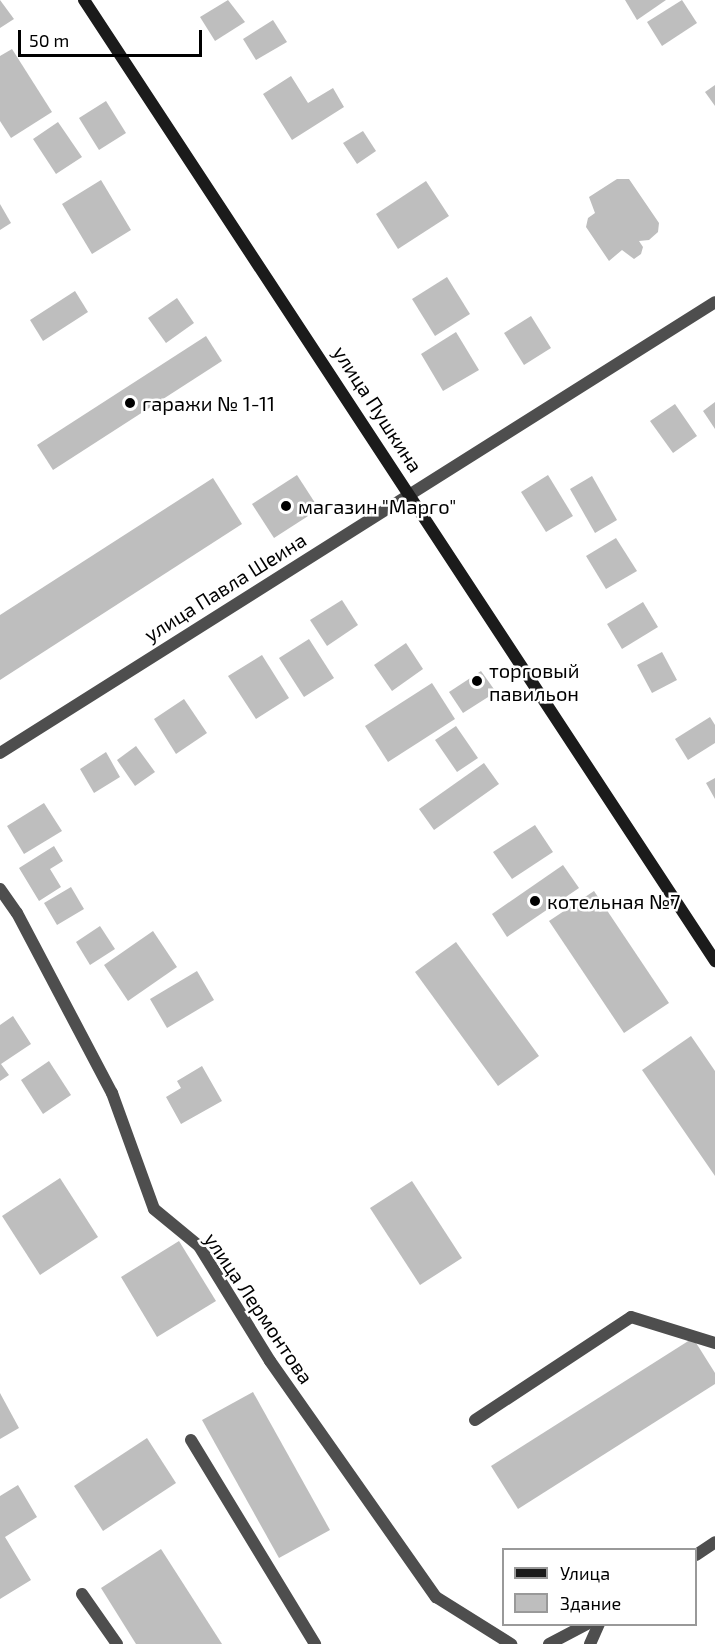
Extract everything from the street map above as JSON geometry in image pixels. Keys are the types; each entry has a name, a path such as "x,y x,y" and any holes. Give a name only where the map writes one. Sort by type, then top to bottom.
{"street":[{"name":"улица Пушкина","path":"84,0 410,493 715,961"},
{"name":"улица Павла Шеина","path":"0,753 715,302"},
{"name":"улица Лермонтова","path":"0,889 112,1093 154,1209 199,1246 270,1361 435,1597 511,1644"},
{"path":"475,1420 632,1317 715,1343"},
{"path":"191,1440 315,1644"},
{"path":"697,1554 715,1542"},
{"path":"82,1594 117,1644"},
{"path":"549,1644 583,1626"},
{"path":"590,1644 598,1626"}],"building":[{"path":"0,0 14,19 0,28"},
{"path":"228,0 245,22 215,41 200,17"},
{"path":"625,0 666,0 637,20"},
{"path":"682,0 697,23 662,46 647,22"},
{"path":"273,20 287,42 256,60 243,39"},
{"path":"12,49 52,112 11,138 0,121 0,56"},
{"path":"291,76 308,103 333,88 344,107 292,140 263,94"},
{"path":"715,85 715,106 705,92"},
{"path":"106,101 126,133 99,150 79,118"},
{"path":"58,122 82,157 56,174 33,139"},
{"path":"363,131 376,151 357,164 343,143"},
{"path":"617,179 629,179 659,223 658,232 649,240 639,241 643,247 641,254 634,259 622,250 609,261 586,227 588,218 595,213 589,197"},
{"path":"101,180 131,230 92,254 62,204"},
{"path":"426,181 449,216 398,249 376,214"},
{"path":"0,204 11,223 0,230"},
{"path":"447,277 470,314 435,336 412,299"},
{"path":"75,291 88,312 43,341 30,320"},
{"path":"177,298 194,323 166,343 148,318"},
{"path":"531,316 551,348 524,365 504,333"},
{"path":"456,332 479,370 443,391 421,354"},
{"name":"гаражи № 1-11","path":"206,336 222,361 53,470 37,445"},
{"path":"715,402 715,429 703,411"},
{"path":"675,404 697,436 673,453 650,421"},
{"name":"магазин \"Марго\"","path":"297,475 319,509 274,538 252,504"},
{"path":"548,475 573,516 546,532 521,492"},
{"path":"592,476 617,520 595,533 570,489"},
{"path":"213,478 242,524 0,680 0,615"},
{"path":"616,538 637,571 606,589 586,556"},
{"path":"342,600 358,625 327,646 310,620"},
{"path":"643,602 658,627 622,649 607,624"},
{"path":"309,639 334,678 304,697 279,658"},
{"path":"406,643 423,669 392,691 374,665"},
{"path":"662,652 677,680 652,693 637,665"},
{"path":"262,655 289,698 256,719 228,676"},
{"name":"торговый павильон","path":"481,671 496,692 463,713 449,692"},
{"path":"432,683 455,719 388,762 365,726"},
{"path":"184,699 207,733 176,754 154,719"},
{"path":"710,717 715,725 715,743 688,760 675,739"},
{"path":"456,726 478,758 457,772 435,740"},
{"path":"136,746 155,772 135,786 117,760"},
{"path":"106,752 120,777 94,793 80,769"},
{"path":"484,763 499,784 434,830 419,809"},
{"path":"715,778 715,799 706,783"},
{"path":"44,803 62,831 24,854 7,826"},
{"path":"535,825 553,852 512,879 493,852"},
{"path":"54,846 63,861 50,869 61,887 39,901 19,868"},
{"name":"котельная №7","path":"563,865 579,888 507,937 492,914"},
{"path":"71,887 84,909 57,925 44,903"},
{"path":"594,891 669,1003 624,1033 549,921"},
{"path":"100,926 115,949 90,965 76,942"},
{"path":"153,931 177,967 128,1001 104,965"},
{"path":"456,942 539,1056 498,1086 415,972"},
{"path":"197,971 214,1000 167,1028 150,999"},
{"path":"13,1016 31,1044 1,1064 9,1075 0,1081 0,1025"},
{"path":"691,1036 715,1071 715,1176 642,1070"},
{"path":"49,1061 71,1095 43,1114 21,1080"},
{"path":"202,1066 222,1101 181,1124 166,1097 181,1088 177,1081"},
{"path":"60,1178 98,1237 40,1275 2,1216"},
{"path":"412,1181 462,1258 420,1285 370,1208"},
{"path":"179,1241 216,1301 157,1337 121,1277"},
{"path":"693,1338 715,1373 715,1384 518,1509 491,1466"},
{"path":"253,1392 330,1530 279,1558 202,1420"},
{"path":"0,1393 19,1428 0,1439"},
{"path":"147,1438 176,1483 103,1531 74,1486"},
{"path":"18,1485 37,1517 5,1537 31,1580 0,1599 0,1496"},
{"path":"161,1549 222,1644 136,1644 101,1588"}],"place":[{"name":"гаражи № 1-11","path":"130,403"},
{"name":"магазин \"Марго\"","path":"286,506"},
{"name":"торговый павильон","path":"477,681"},
{"name":"котельная №7","path":"535,901"}]}
